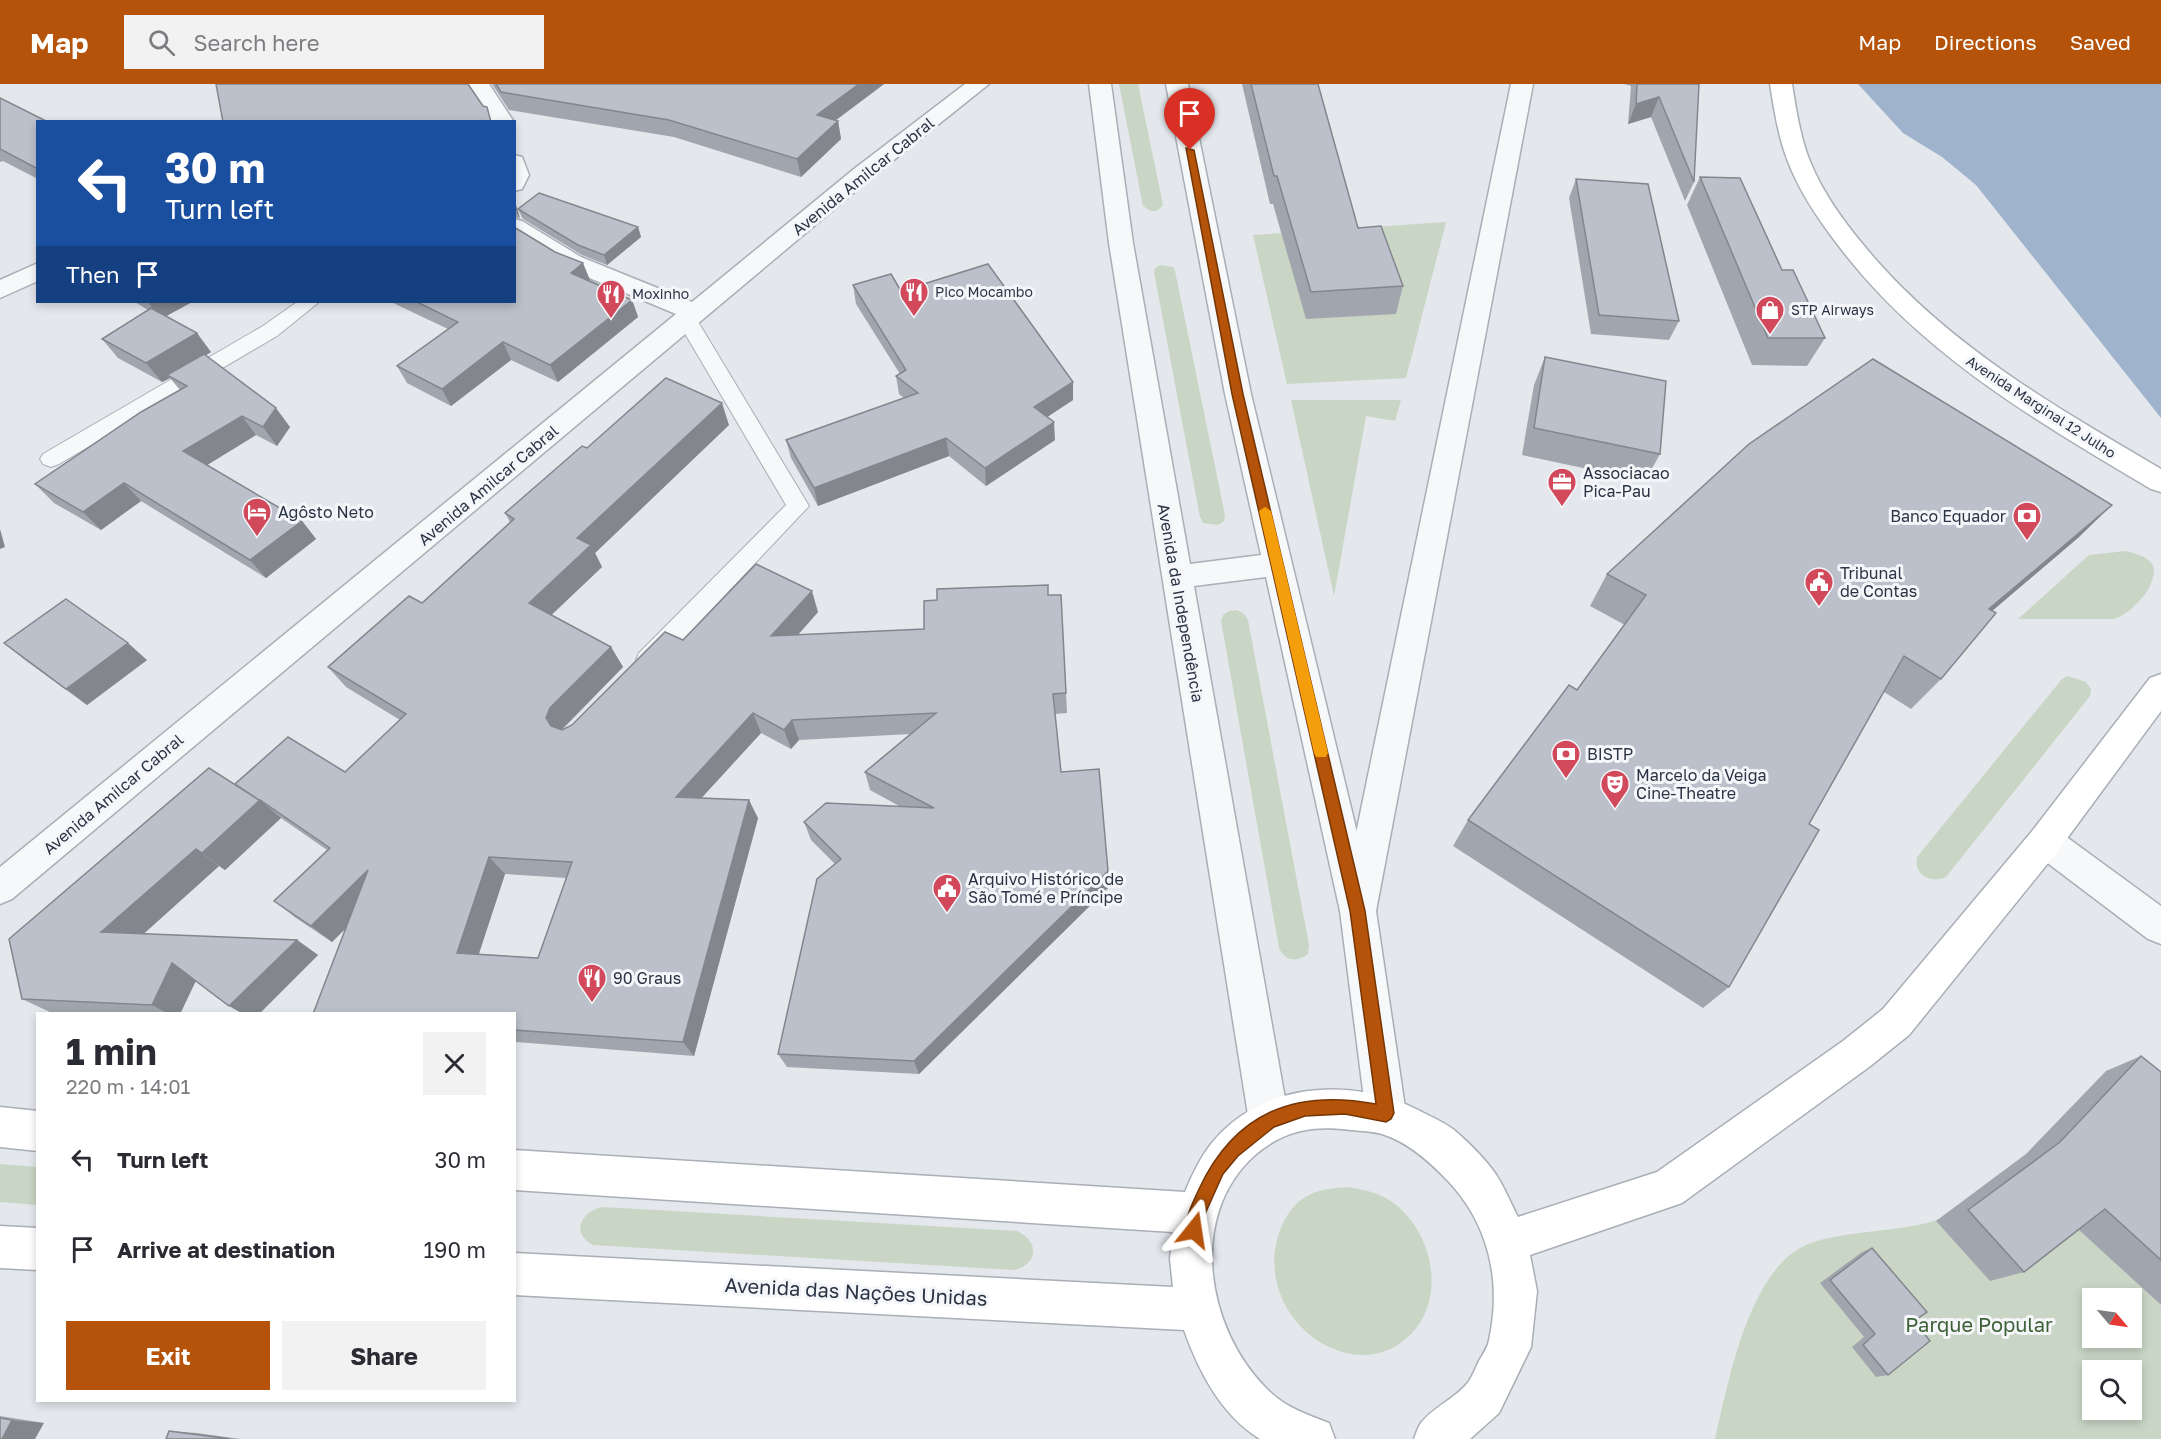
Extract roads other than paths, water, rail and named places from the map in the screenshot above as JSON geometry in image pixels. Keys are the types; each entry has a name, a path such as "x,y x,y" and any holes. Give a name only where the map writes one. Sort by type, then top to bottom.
{"main road":[{"name":"Avenida Marginal 12 Julho","path":"1781,84 1789,131 1799,161 1818,200 1873,273 1907,309 1955,351 2010,391 2161,482"},
{"path":"1508,1241 1668,1189 1856,1054 1896,1022 2045,841 2161,687"},
{"path":"1313,1439 1281,1427 1256,1407 1234,1384 1216,1357 1198,1310 1192,1284 1191,1248 1197,1213 1206,1190 1224,1159 1249,1134 1269,1121 1305,1108 1345,1106 1386,1113 1412,1125 1460,1161 1479,1184 1496,1211 1508,1241 1515,1274 1516,1298 1512,1343 1500,1376 1482,1403 1452,1435"},
{"path":"0,1127 36,1131"},
{"path":"516,1170 1197,1213"},
{"path":"0,1247 36,1249"},
{"name":"Avenida das Nações Unidas","path":"516,1274 1198,1310"}],"street":[{"path":"478,84 502,120"},
{"name":"Avenida Amilcar Cabral","path":"0,888 862,174 978,84"},
{"name":"Avenida da Independência","path":"1100,84 1120,243 1269,1121"},
{"path":"1177,84 1238,394 1358,911 1386,1113"},
{"path":"1358,911 1522,84"},
{"path":"516,227 572,262 691,317"},
{"path":"0,290 36,272"},
{"path":"1176,577 1277,564"},
{"path":"2045,841 2161,927"}],"lane":[{"path":"51,459 270,331 308,303"},
{"path":"632,676 798,506 691,317"}],"water":[{"path":"1858,84 2161,84 2161,418 1976,185 1942,157 1903,133"}],"place":[{"name":"Pico Mocambo","path":"914,318"},
{"name":"Moxinho","path":"611,320"},
{"name":"STP Airways","path":"1770,336"},
{"name":"Associacao Pica-Pau","path":"1562,508"},
{"name":"Agôsto Neto","path":"257,538"},
{"name":"Banco Equador","path":"2027,542"},
{"name":"Tribunal de Contas","path":"1819,608"},
{"name":"BISTP","path":"1566,780"},
{"name":"Marcelo da Veiga Cine‐Theatre","path":"1615,810"},
{"name":"Arquivo Histórico de São Tomé e Príncipe","path":"947,914"},
{"name":"90 Graus","path":"592,1004"}],"park label":[{"name":"Parque Popular","path":"1979,1325"}]}
